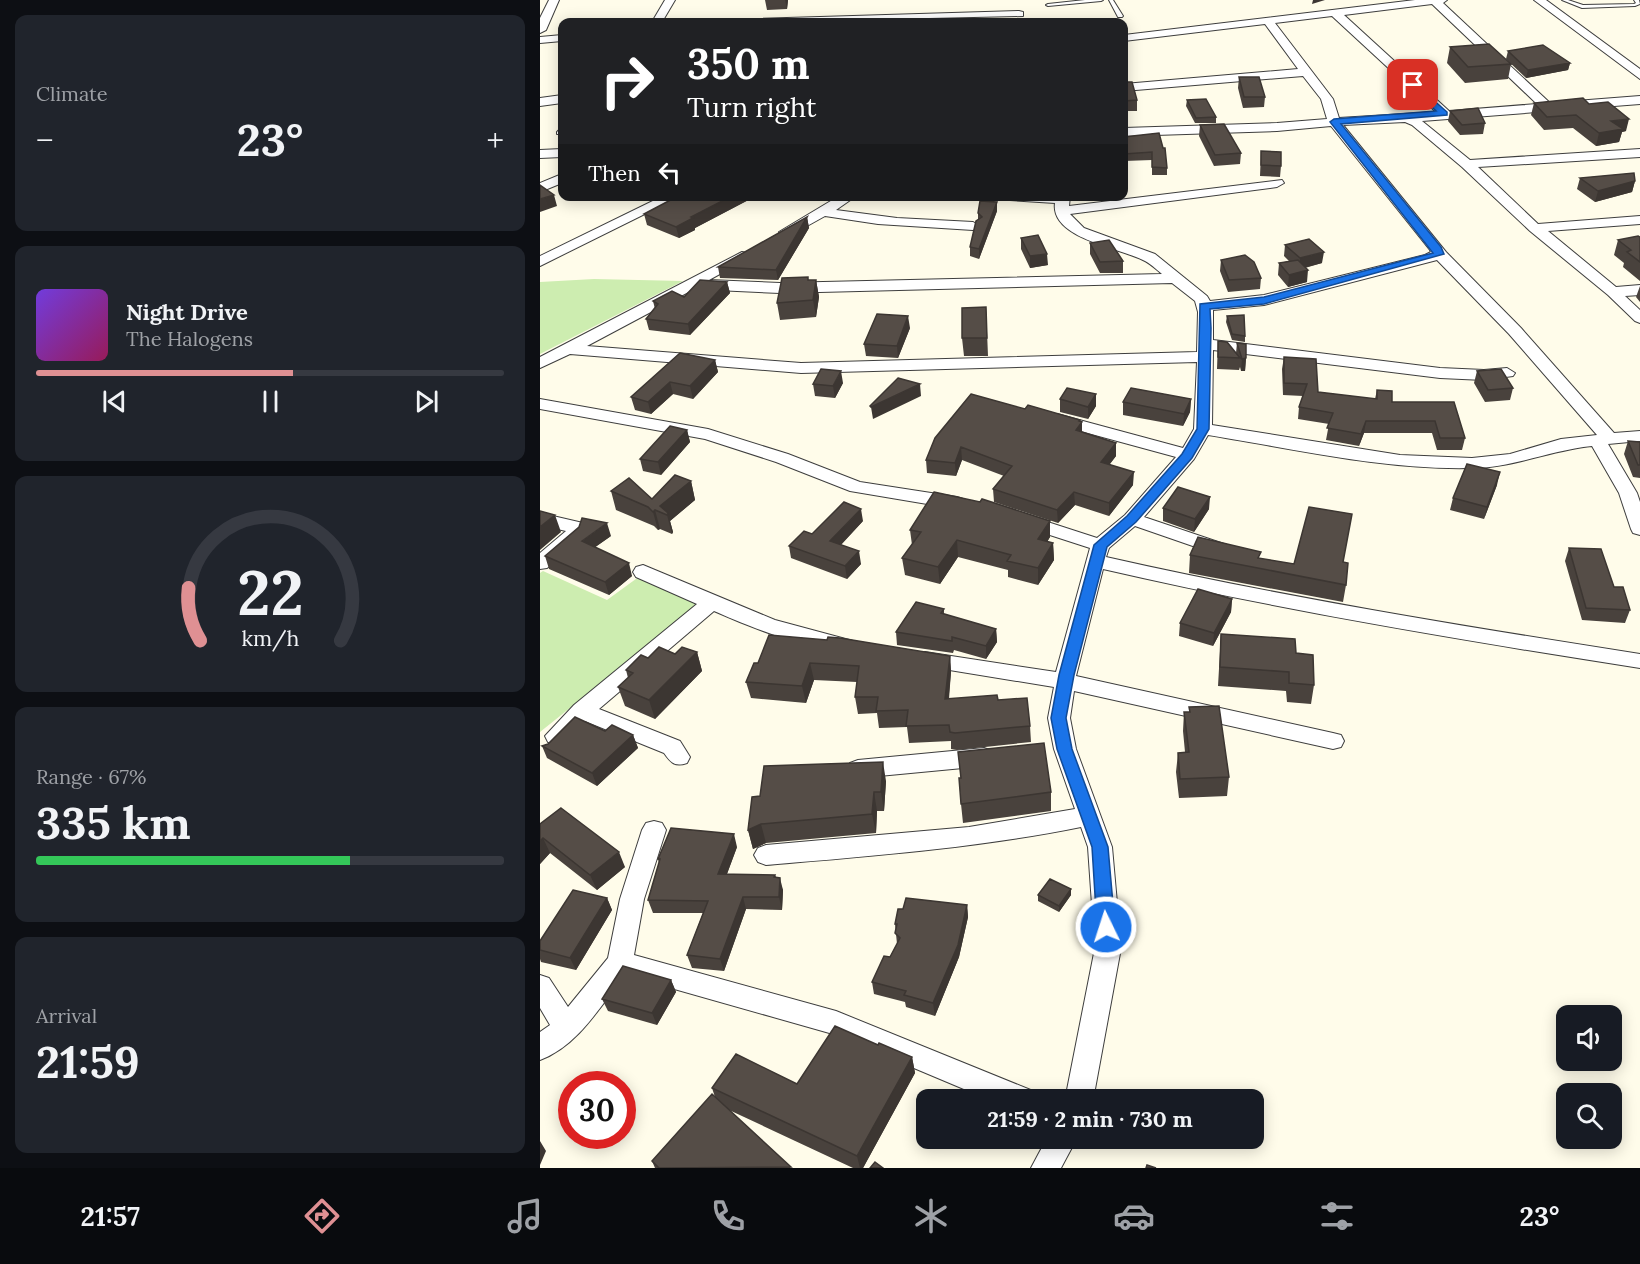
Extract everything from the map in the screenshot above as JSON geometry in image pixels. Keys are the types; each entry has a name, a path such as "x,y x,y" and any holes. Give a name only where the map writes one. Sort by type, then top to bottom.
{"street":[{"path":"540,30 554,0"},
{"path":"659,18 670,0"},
{"path":"1015,0 1020,18"},
{"path":"1128,38 1438,0 1547,107"},
{"path":"1539,0 1640,75"},
{"path":"1335,13 1444,113"},
{"path":"1268,21 1327,99 1334,122 1439,254 1515,331 1604,440 1628,493 1640,529"},
{"path":"540,40 558,38"},
{"path":"1128,88 1306,72"},
{"path":"540,102 558,100"},
{"path":"1128,132 1277,127 1407,118 1444,113 1637,103"},
{"path":"1407,118 1416,122 1467,164 1535,228 1613,292 1640,318"},
{"path":"540,154 558,153"},
{"path":"1467,164 1640,153"},
{"path":"540,188 558,180"},
{"path":"1128,196 1276,183"},
{"path":"540,262 665,201"},
{"path":"540,363 691,284 841,201"},
{"path":"1062,202 1066,221 1079,231 1150,257 1202,299 1206,350 1203,429 1188,455 1132,519 1098,553 1065,681 1059,718 1065,749 1100,847 1108,948 1081,1089"},
{"path":"822,211 908,224 973,226"},
{"path":"1535,228 1640,220"},
{"path":"1204,306 1264,300 1439,254"},
{"path":"691,284 780,288 1177,278"},
{"path":"1613,292 1640,290"},
{"path":"569,349 801,368 1206,350 1440,373 1484,375 1507,373"},
{"path":"540,404 708,434 782,458 856,488 971,506"},
{"path":"1043,414 1188,455"},
{"path":"1203,429 1400,460 1472,463 1511,459 1561,444 1640,436"},
{"path":"1004,514 1098,553 1228,591 1460,633 1640,661"},
{"path":"540,519 576,527 575,534 540,563"},
{"path":"1132,519 1226,551"},
{"path":"643,572 710,604 804,635 866,649"},
{"path":"544,749 582,711 710,604"},
{"path":"901,655 1065,681 1333,741"},
{"path":"582,711 672,747 679,757"},
{"path":"1041,751 1065,749"},
{"path":"840,770 900,767 1006,755"},
{"path":"766,855 976,836 1034,828 1089,816"},
{"path":"540,1048 567,1028 620,962 632,899 654,830"},
{"path":"620,962 837,1023 996,1089"},
{"path":"540,986 567,1028"},
{"path":"1045,1168 1057,1149"}],"lane":[{"path":"1048,5 1101,0"},
{"path":"1112,0 1120,16"},
{"path":"1564,0 1582,7 1639,3 1635,0"}],"green space":[{"path":"594,279 683,281 540,354 540,282"},
{"path":"543,571 607,600 640,576 701,603 540,732 540,573"}],"building":[{"path":"1489,44 1511,64 1468,67 1450,47"},
{"path":"1543,45 1570,63 1528,70 1508,51"},
{"path":"1239,77 1259,77 1265,97 1244,97"},
{"path":"1128,82 1132,82 1137,100 1128,101"},
{"path":"1583,98 1589,104 1608,102 1629,119 1611,121 1623,129 1599,133 1576,115 1547,117 1534,103"},
{"path":"1206,99 1216,117 1196,118 1187,100"},
{"path":"1478,108 1485,123 1462,125 1450,111"},
{"path":"1224,124 1241,153 1215,155 1200,125"},
{"path":"1159,133 1163,148 1165,148 1167,168 1152,167 1152,152 1128,154 1128,137"},
{"path":"1261,151 1281,152 1281,166 1261,165"},
{"path":"1634,173 1635,181 1598,191 1580,178"},
{"path":"540,185 554,195 540,199"},
{"path":"669,201 722,201 676,227 644,214"},
{"path":"980,201 997,202 979,249 970,247 976,221 982,217 978,213"},
{"path":"807,217 776,270 718,267"},
{"path":"1038,235 1047,254 1030,256 1021,238"},
{"path":"1640,237 1640,262 1627,252 1631,250 1618,240"},
{"path":"1309,239 1324,252 1300,258 1285,245"},
{"path":"1109,240 1123,261 1100,262 1090,243"},
{"path":"1245,255 1254,262 1261,278 1229,280 1221,260"},
{"path":"1298,260 1308,270 1289,275 1279,263"},
{"path":"808,277 808,280 816,280 813,300 777,303 782,278"},
{"path":"700,280 727,282 688,324 646,319 658,304 653,301 672,291 684,297"},
{"path":"986,307 987,338 962,338 962,308"},
{"path":"877,314 908,316 897,346 864,344"},
{"path":"1244,315 1245,336 1232,334 1227,316"},
{"path":"1218,341 1227,342 1240,358 1218,357"},
{"path":"1237,343 1246,344 1246,358 1242,359"},
{"path":"680,353 715,360 690,386 670,382 648,402 631,397"},
{"path":"1284,357 1316,359 1318,392 1377,399 1377,390 1392,391 1392,402 1454,402 1465,438 1440,438 1435,421 1366,421 1361,434 1327,428 1333,413 1299,407 1307,384 1284,383"},
{"path":"821,369 841,371 833,386 813,384"},
{"path":"1501,369 1513,388 1488,390 1477,371"},
{"path":"898,378 920,384 871,407 870,406"},
{"path":"1067,388 1096,394 1088,407 1060,399"},
{"path":"1131,388 1191,399 1184,414 1123,402"},
{"path":"971,394 1025,409 1028,405 1080,420 1082,422 1076,430 1116,443 1101,462 1134,472 1109,503 1074,492 1057,510 993,489 1012,466 961,447 955,463 926,460 935,438"},
{"path":"670,426 687,430 658,462 640,459"},
{"path":"1628,441 1640,442 1640,465 1638,465"},
{"path":"1467,464 1500,472 1487,507 1453,498"},
{"path":"675,475 691,481 660,506 668,513 667,515 655,510 653,512 648,507 611,491 629,478 652,499"},
{"path":"1178,487 1210,497 1195,519 1163,508"},
{"path":"934,492 980,502 982,499 1050,521 1038,539 1053,543 1038,568 1007,561 1011,555 957,540 938,567 902,558 921,532 910,530"},
{"path":"844,502 861,509 830,541 859,551 845,566 789,546 804,531 812,534"},
{"path":"1309,507 1352,514 1343,562 1348,563 1346,585 1190,555 1198,537 1261,552 1258,558 1294,564"},
{"path":"540,511 555,515 540,527"},
{"path":"582,518 607,523 582,541 629,563 605,582 545,556 579,527"},
{"path":"1569,548 1601,549 1614,587 1623,587 1630,610 1586,608"},
{"path":"1198,589 1232,599 1214,633 1180,623"},
{"path":"916,602 944,609 941,613 996,629 986,646 952,637 952,641 896,632"},
{"path":"1221,634 1295,639 1296,653 1313,655 1314,685 1289,683 1289,672 1220,667"},
{"path":"769,635 827,640 828,637 840,638 950,656 945,699 997,695 998,700 1027,698 1030,726 955,733 950,732 949,725 906,726 908,710 876,711 878,697 855,697 859,666 810,663 802,686 746,682 754,663 758,663"},
{"path":"659,647 675,654 682,647 697,652 649,700 618,687 633,673 626,670 641,655 648,658"},
{"path":"1219,706 1229,777 1180,779 1178,753 1189,752 1184,712 1190,712 1189,707"},
{"path":"575,717 605,731 612,725 633,735 592,773 542,746 548,744"},
{"path":"1044,743 1051,792 961,804 958,752"},
{"path":"883,762 881,792 874,792 872,814 761,824 748,830 752,797 760,796 764,766"},
{"path":"561,808 619,852 590,875 543,838 540,841 540,824"},
{"path":"671,828 734,834 718,874 775,875 774,877 780,878 779,897 743,897 720,959 687,955 708,901 648,900 660,859 658,859"},
{"path":"1050,879 1071,889 1059,906 1038,895"},
{"path":"573,890 607,898 570,958 540,950 540,941"},
{"path":"906,898 967,905 958,945 933,1003 904,995 906,991 872,982 884,956 890,957 900,938 895,933 897,924 895,924 898,909 903,909"},
{"path":"623,966 671,980 652,1013 602,999"},
{"path":"835,1026 912,1057 857,1156 712,1088 736,1054 797,1084"},
{"path":"712,1094 791,1167 659,1168 652,1161"},
{"path":"875,1162 883,1168 870,1168"}],"route":[{"path":"1106,927 1100,847 1065,749 1059,718 1066,675 1100,545 1132,519 1188,455 1203,429 1206,357 1204,306 1264,300 1439,254 1334,122 1407,118 1444,113 1413,85"}]}
